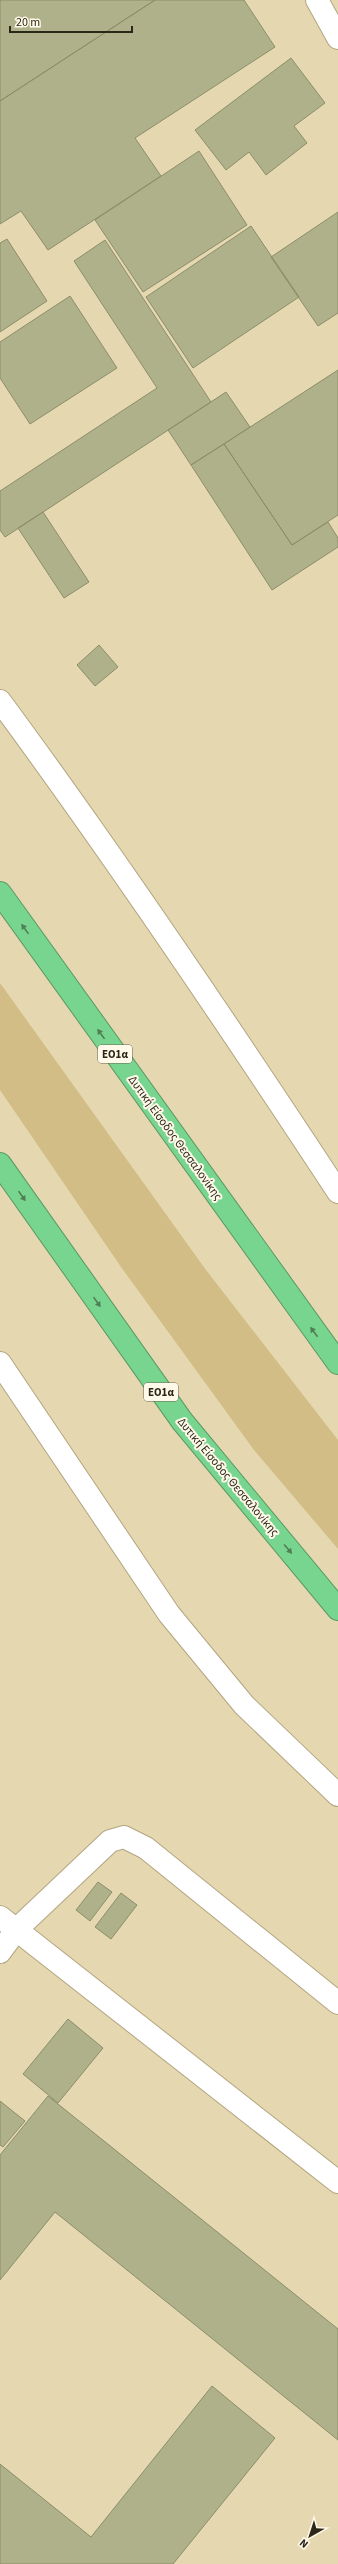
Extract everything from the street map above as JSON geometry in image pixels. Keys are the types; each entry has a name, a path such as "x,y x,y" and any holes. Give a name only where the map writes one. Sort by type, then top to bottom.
{"highway":[{"name":"Δυτική Είσοδος Θεσσαλονίκης","path":"0,893 338,1362"},
{"name":"Δυτική Είσοδος Θεσσαλονίκης","path":"0,1164 182,1421 338,1609"}],"street":[{"path":"317,0 338,38"},
{"path":"0,701 78,808 234,1032 338,1192"},
{"path":"0,1363 170,1614 244,1705 338,1795"},
{"path":"0,1952 9,1923 110,1841 124,1837 146,1848 338,2003"},
{"path":"9,1923 338,2182"}],"shaded area":[{"path":"0,983 206,1270 338,1440 338,1549 254,1450 121,1267 0,1090"}],"building":[{"path":"0,0 155,0 0,101"},
{"path":"155,0 244,0 275,47 135,138 161,176 48,250 21,211 0,224 0,101"},
{"path":"291,58 325,103 294,126 307,143 266,175 249,152 226,170 195,130"},
{"path":"199,151 247,225 143,292 95,220"},
{"path":"338,212 338,313 318,326 271,257"},
{"path":"251,226 299,297 193,368 146,297"},
{"path":"7,239 47,301 0,332 0,243"},
{"path":"105,240 211,402 5,537 0,530 0,491 157,388 74,261"},
{"path":"70,296 117,368 30,424 0,378 0,342"},
{"path":"338,370 338,515 292,545 224,444"},
{"path":"226,392 250,427 191,465 168,430"},
{"path":"224,444 292,545 328,522 338,538 338,547 272,590 191,465"},
{"path":"43,512 89,582 64,598 18,528"},
{"path":"99,645 118,667 95,686 77,665"},
{"path":"98,1882 112,1892 90,1921 76,1910"},
{"path":"121,1893 137,1905 111,1939 95,1927"},
{"path":"68,2019 103,2048 58,2103 23,2074"},
{"path":"48,2096 338,2329 338,2440 55,2212 0,2280 0,2155"},
{"path":"0,2101 25,2121 3,2147 0,2145"},
{"path":"212,2386 275,2438 173,2564 0,2564 0,2464 91,2537"}]}
